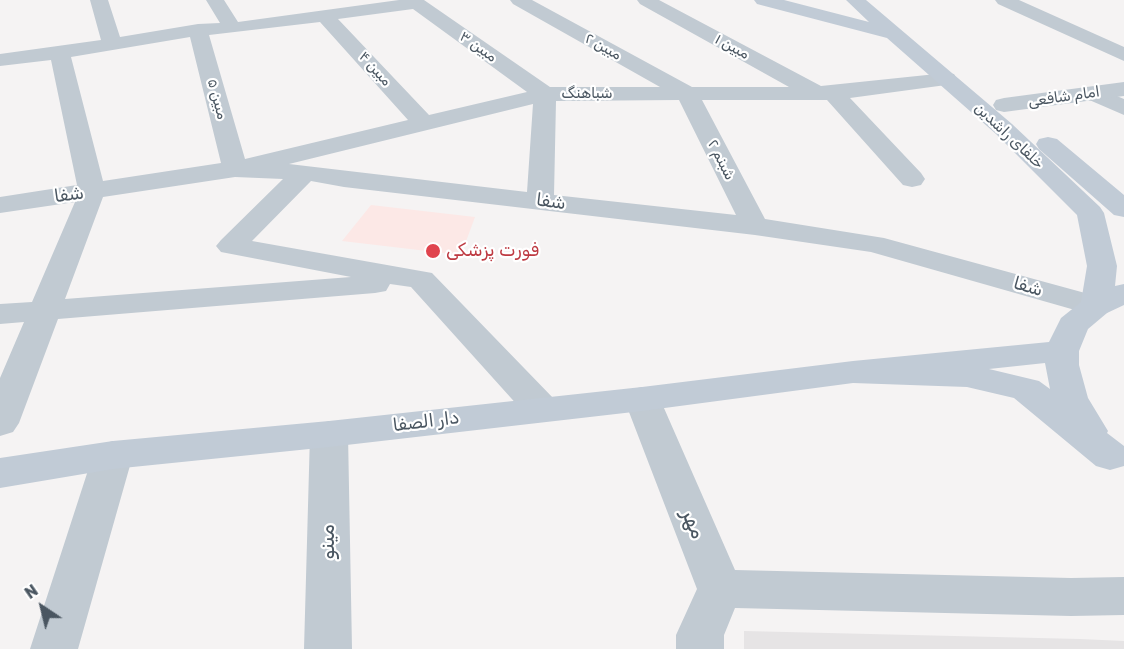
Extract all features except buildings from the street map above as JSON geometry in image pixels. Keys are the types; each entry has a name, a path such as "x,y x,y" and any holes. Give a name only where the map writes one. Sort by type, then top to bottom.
{"main road":[{"path":"763,0 898,34"},
{"name":"خلفای راشدین","path":"855,0 898,34 1004,129 1090,213 1110,299"},
{"name":"خلفای راشدین","path":"877,0 918,29 1124,209"},
{"path":"1110,299 1073,325 1062,351 1064,381 1079,417 1117,462"},
{"path":"853,372 1062,351"},
{"path":"853,372 967,375 1026,389 1117,462"},
{"name":"دار الصفا","path":"0,473 113,455 642,399 853,372"}],"street":[{"path":"99,0 112,43"},
{"path":"215,0 233,28"},
{"name":"مبین ۲","path":"519,0 687,93"},
{"name":"مبین ۱","path":"646,0 825,93 912,179"},
{"path":"1004,0 1124,55"},
{"path":"0,60 198,30 233,28 414,2"},
{"name":"مبین ۳","path":"414,2 544,94"},
{"name":"مبین ۴","path":"325,16 423,123"},
{"name":"مبین ۵","path":"198,30 235,169"},
{"path":"0,423 92,192 60,52"},
{"name":"شباهنگ","path":"235,169 544,94 825,93 946,79"},
{"name":"امام شافعی","path":"1004,105 1124,89"},
{"name":"شبنم ۲","path":"687,93 755,226"},
{"path":"540,201 544,94"},
{"path":"1095,94 1124,108"},
{"name":"شفا","path":"0,205 235,169 305,172 344,179 755,226 874,244 1110,299"},
{"path":"305,172 231,246 421,280 542,409"},
{"path":"0,314 421,280"},
{"name":"مهر","path":"642,399 720,589"},
{"name":"مینو","path":"328,434 328,649"},
{"path":"54,649 113,455"},
{"path":"700,649 699,634 720,589 1071,597 1124,596"}],"shaded area":[{"path":"371,205 475,217 461,255 342,241"},
{"path":"744,631 1124,641 1124,649 744,649"}],"place":[{"name":"فورت پزشکی","path":"433,251"}]}
